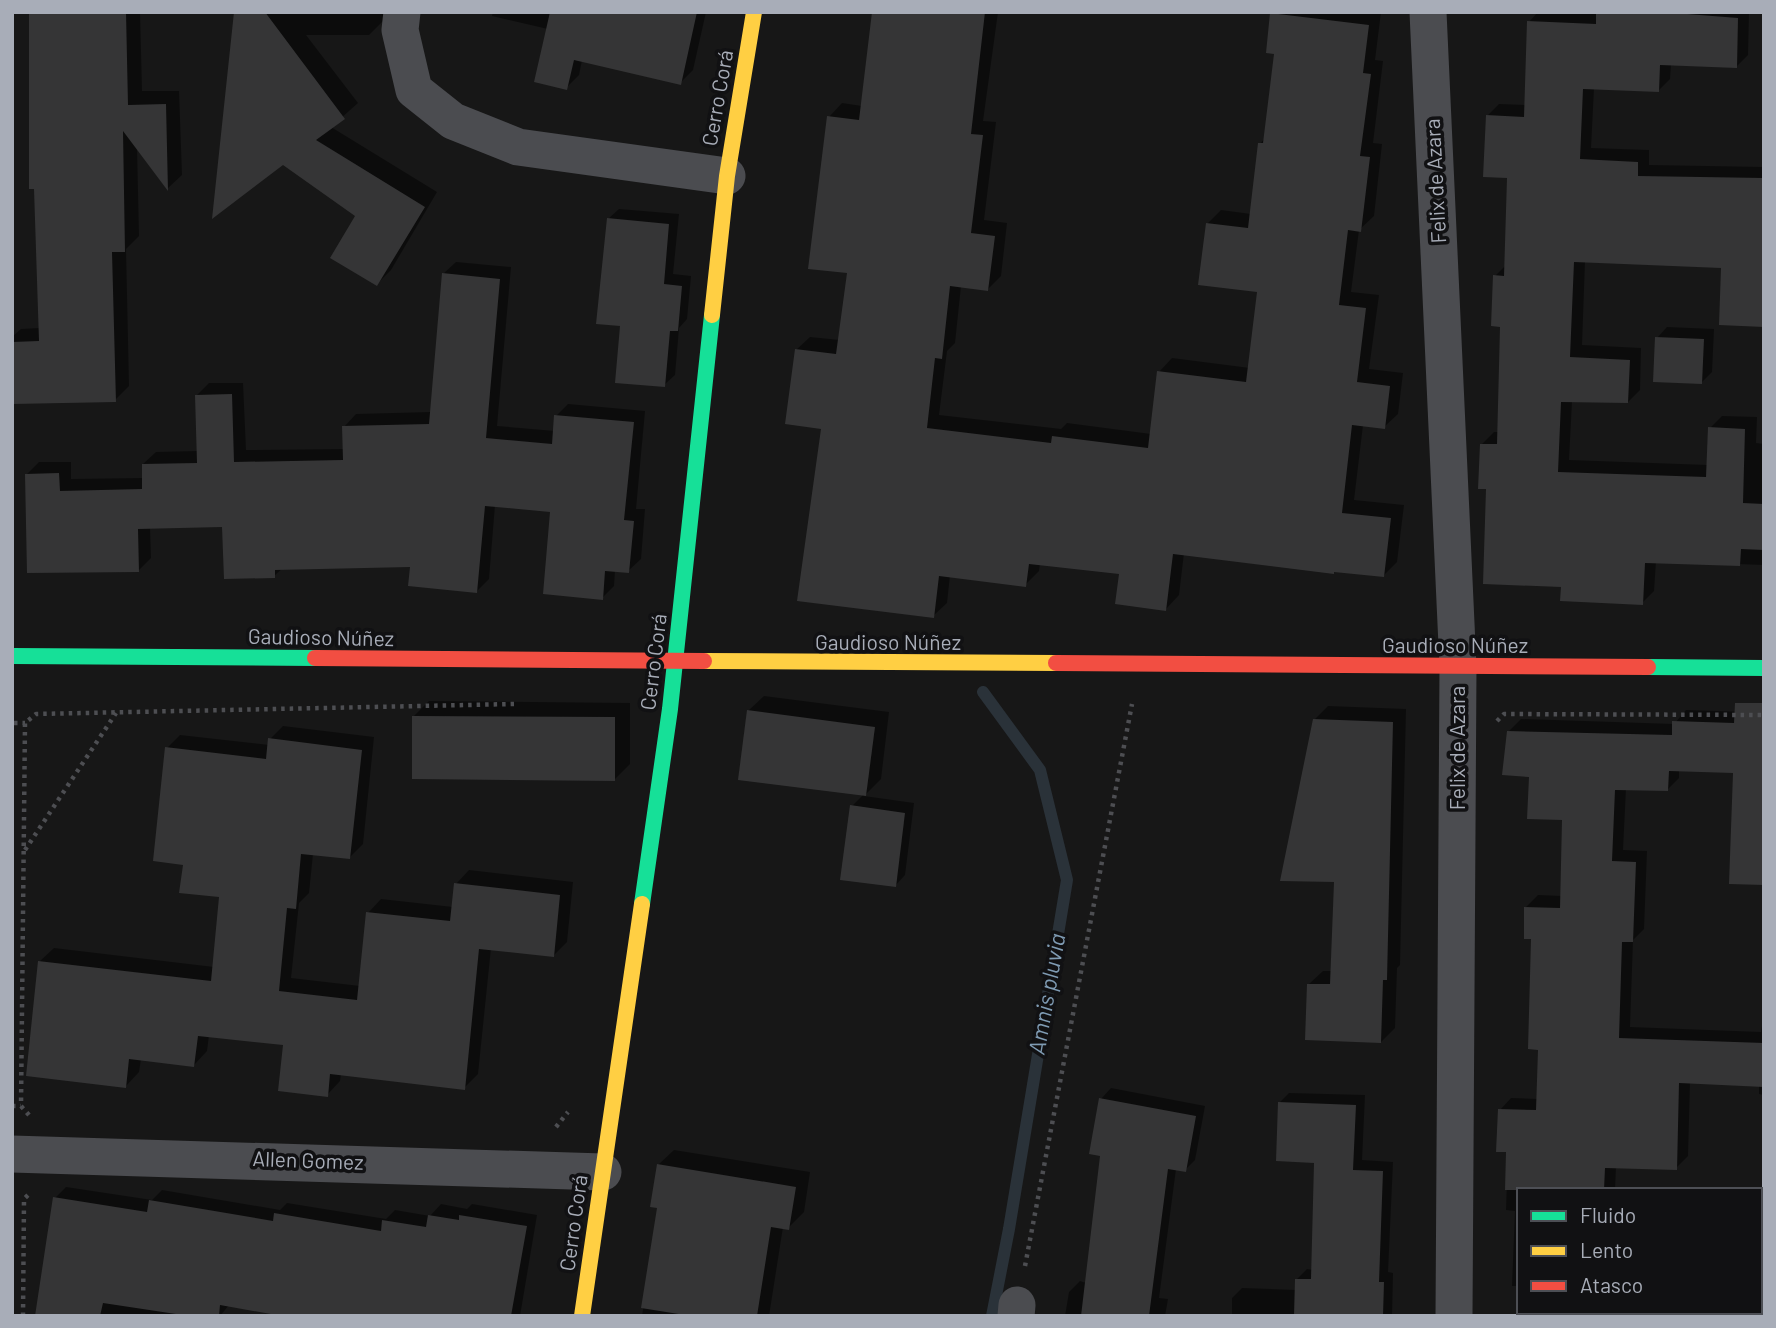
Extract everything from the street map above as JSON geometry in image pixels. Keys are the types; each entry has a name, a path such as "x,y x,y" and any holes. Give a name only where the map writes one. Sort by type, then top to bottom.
{"street":[{"path":"402,12 400,30 414,90 453,121 518,147 727,176"},
{"name":"Cerro Corá","path":"582,1316 666,742 727,176 754,12"},
{"name":"Felix de Azara","path":"1428,12 1458,667 1454,1316"},
{"name":"Gaudioso Núñez","path":"12,656 673,663 1764,668"},
{"name":"Allen Gomez","path":"12,1154 603,1172"}],"path":[{"path":"14,723 26,723 36,714 528,703"},
{"path":"1016,1310 1132,703"},
{"path":"25,851 116,713"},
{"path":"1504,714 1764,715"},
{"path":"26,723 21,1106 29,1115"},
{"path":"12,1106 21,1106"},
{"path":"23,1316 24,1199 31,1192"}],"building":[{"path":"29,12 126,12 128,105 166,104 168,191 123,131 125,252 112,252 116,402 12,404 12,342 39,341 34,189 29,189"},
{"path":"234,12 265,12 345,119 316,140 425,207 377,286 330,258 355,216 283,165 212,219"},
{"path":"550,12 697,12 681,85 574,60 567,90 534,82"},
{"path":"872,12 985,12 971,134 983,135 971,233 995,236 988,291 950,286 942,359 935,358 927,428 1051,443 1052,436 1148,448 1157,371 1246,382 1257,292 1198,285 1206,223 1248,228 1258,143 1263,143 1274,54 1266,53 1270,13 1369,25 1363,73 1371,74 1360,156 1370,157 1361,232 1348,230 1339,305 1366,308 1357,382 1390,386 1385,429 1352,425 1342,513 1391,518 1384,577 1334,574 1173,554 1166,611 1115,604 1119,574 1029,564 1026,587 939,576 934,618 797,601 821,429 785,424 795,349 836,354 847,273 808,269 827,116 859,120"},
{"path":"1596,12 1662,12 1738,18 1737,68 1660,65 1659,92 1583,89 1580,159 1638,162 1638,176 1764,178 1764,327 1719,325 1721,268 1574,262 1570,357 1630,360 1628,403 1561,402 1558,472 1706,477 1708,427 1745,429 1743,503 1764,504 1764,550 1741,549 1740,566 1645,563 1643,605 1560,601 1561,587 1483,584 1486,489 1478,489 1480,444 1497,444 1500,327 1491,326 1493,275 1504,276 1507,178 1483,177 1486,115 1524,117 1527,21 1596,24"},
{"path":"607,218 669,224 664,284 682,286 678,331 670,331 665,387 615,383 620,326 596,324"},
{"path":"442,273 500,279 486,438 552,444 554,415 634,422 624,520 634,521 629,573 605,571 603,600 543,594 550,512 485,506 477,593 408,586 410,567 275,570 275,578 224,579 222,527 138,529 139,572 27,573 25,474 59,473 60,491 142,489 142,464 197,463 195,395 232,394 234,462 343,460 342,426 429,424"},
{"path":"1655,337 1704,339 1702,384 1653,382"},
{"path":"1735,703 1764,703 1764,885 1729,884 1733,773 1669,771 1668,791 1615,790 1612,861 1636,862 1633,942 1622,942 1619,1038 1764,1043 1764,1087 1679,1083 1677,1170 1605,1168 1604,1188 1505,1190 1506,1152 1496,1152 1498,1109 1536,1110 1538,1050 1528,1049 1531,939 1524,939 1524,907 1560,908 1562,820 1527,819 1529,777 1502,775 1507,731 1672,735 1672,721 1734,723"},
{"path":"747,710 875,727 866,796 738,780"},
{"path":"412,716 615,717 615,781 412,779"},
{"path":"1313,719 1393,722 1387,980 1383,980 1381,1043 1305,1040 1307,984 1330,984 1334,882 1280,881"},
{"path":"268,738 362,750 350,859 301,854 296,909 287,908 279,991 357,1000 366,912 450,921 454,883 560,895 554,957 479,949 465,1090 330,1074 328,1097 278,1091 283,1045 198,1036 194,1067 129,1059 126,1088 26,1076 38,961 211,981 219,897 179,893 183,865 153,861 165,747 266,759"},
{"path":"850,805 905,813 896,887 840,880"},
{"path":"1099,1098 1196,1116 1186,1172 1168,1169 1149,1316 1081,1316 1100,1156 1089,1154"},
{"path":"1278,1102 1356,1105 1353,1170 1383,1171 1379,1282 1384,1282 1383,1316 1294,1316 1295,1279 1311,1279 1314,1163 1276,1161"},
{"path":"657,1164 796,1187 789,1230 771,1227 757,1316 691,1316 641,1308 657,1208 650,1207"},
{"path":"53,1197 147,1212 149,1200 273,1221 274,1213 381,1231 382,1220 426,1227 428,1215 459,1220 459,1215 527,1226 511,1316 282,1316 220,1305 219,1316 189,1316 103,1303 100,1316 35,1316"}],"waterway":[{"name":"Amnis pluvia","path":"983,692 1040,770 1067,880 992,1316"}],"traffic: fast":[{"path":"642,904 670,709 712,315"},
{"path":"12,656 315,658"},
{"path":"1648,667 1764,668"}],"traffic: slow":[{"path":"712,315 727,176 754,12"},
{"path":"704,661 1056,663"},
{"path":"582,1316 642,904"}],"traffic: jam":[{"path":"315,658 704,661"},
{"path":"1056,663 1648,667"}]}
